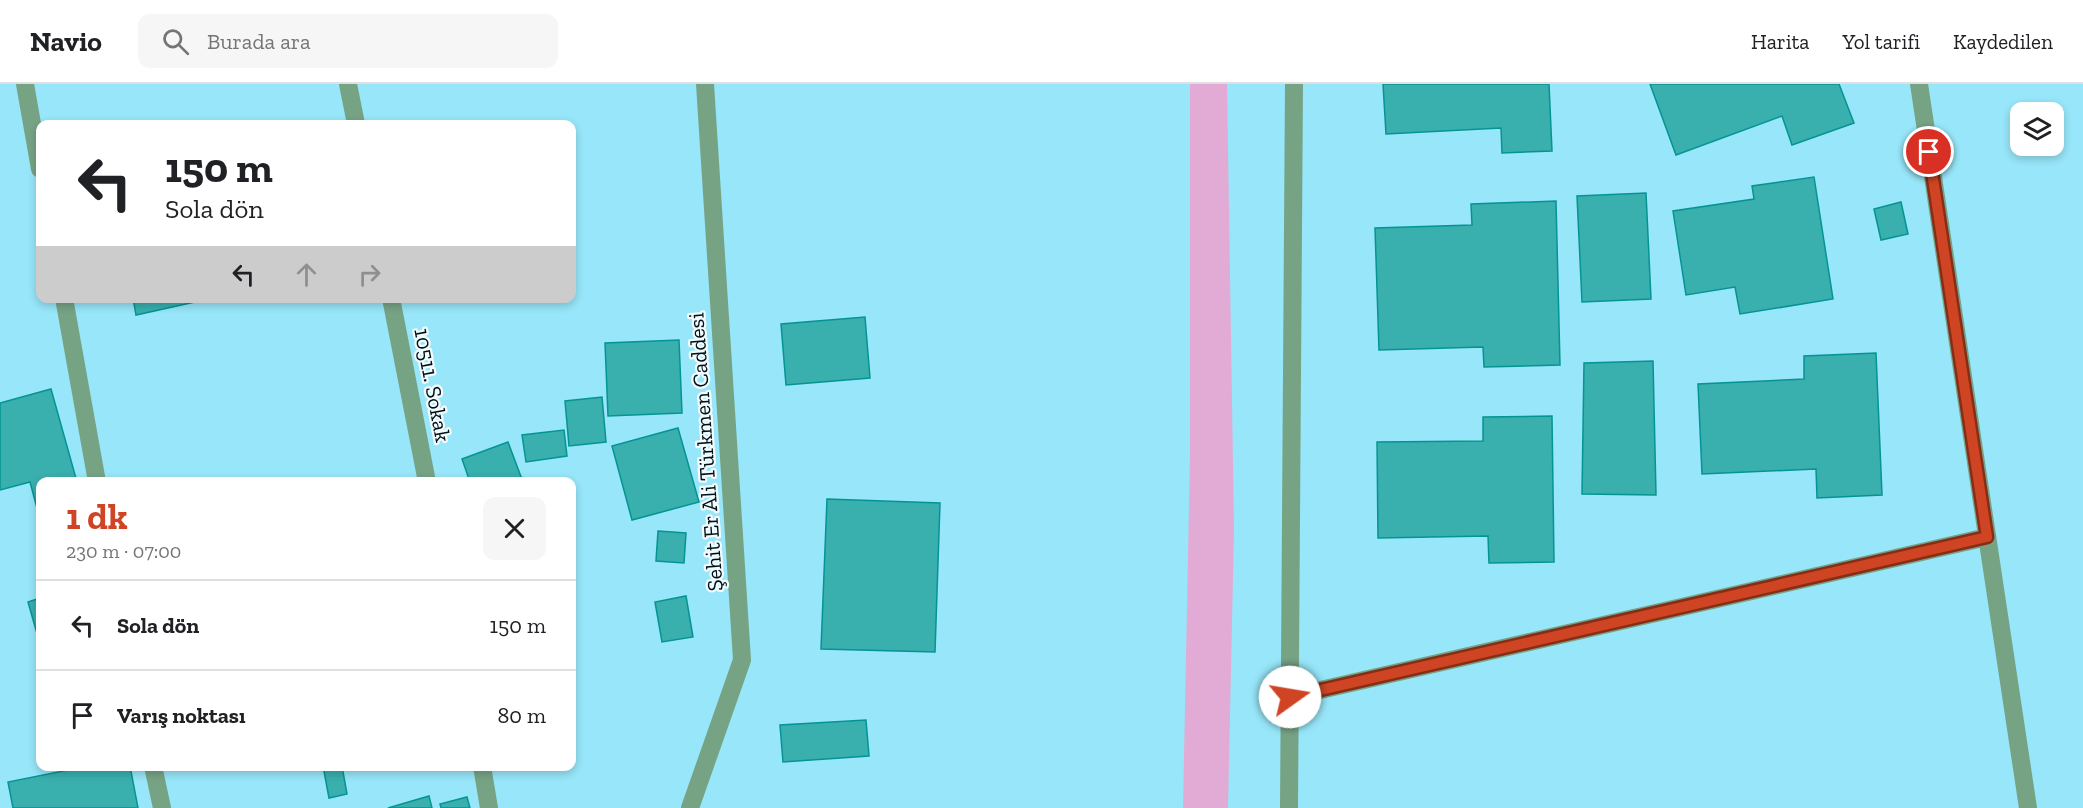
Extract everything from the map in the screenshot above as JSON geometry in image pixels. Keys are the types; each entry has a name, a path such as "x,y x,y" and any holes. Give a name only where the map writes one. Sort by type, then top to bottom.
{"street":[{"path":"25,84 36,146"},
{"path":"348,84 355,120"},
{"name":"Şehit Er Ali Türkmen Caddesi","path":"690,808 742,660 705,84"},
{"path":"1289,808 1294,84"},
{"path":"1919,84 2028,808"},
{"path":"65,303 96,477"},
{"name":"10511. Sokak","path":"392,303 427,477"},
{"path":"1290,697 1987,537"},
{"path":"154,771 162,808"},
{"path":"483,771 489,808"}],"shaded area":[{"path":"1190,84 1227,84 1234,529 1228,808 1183,808 1190,455"}],"building":[{"path":"1383,84 1549,84 1552,151 1502,153 1501,128 1386,134"},
{"path":"1650,84 1839,84 1854,123 1792,145 1782,116 1676,155"},
{"path":"1814,177 1833,299 1740,314 1735,287 1686,295 1673,211 1754,199 1752,186"},
{"path":"1646,193 1651,299 1582,302 1577,196"},
{"path":"1556,201 1560,365 1484,367 1483,347 1379,350 1375,228 1472,225 1471,204"},
{"path":"1901,202 1908,234 1881,240 1874,209"},
{"path":"134,303 190,303 136,315"},
{"path":"865,317 870,378 786,385 781,324"},
{"path":"679,340 682,413 608,416 605,343"},
{"path":"1876,353 1882,495 1817,498 1816,469 1702,474 1698,384 1804,379 1804,356"},
{"path":"1653,361 1656,495 1582,494 1584,363"},
{"path":"51,389 76,477 36,477 36,504 30,482 0,490 0,403"},
{"path":"602,397 606,442 569,446 565,401"},
{"path":"1552,416 1554,562 1489,563 1488,536 1378,538 1377,442 1483,441 1483,417"},
{"path":"678,428 699,502 632,520 612,446"},
{"path":"564,430 567,456 526,462 522,435"},
{"path":"508,442 521,477 468,477 462,459"},
{"path":"827,499 940,503 935,652 821,649"},
{"path":"658,531 686,533 684,563 656,561"},
{"path":"686,596 693,637 662,642 655,602"},
{"path":"36,599 36,630 28,602"},
{"path":"866,720 869,756 783,762 780,725"},
{"path":"63,771 131,771 138,808 13,808 8,782"},
{"path":"324,771 343,771 347,794 329,798"},
{"path":"429,796 432,808 388,808"},
{"path":"467,797 470,808 441,808 440,804"}],"route":[{"path":"1290,697 1987,537 1929,152"}]}
